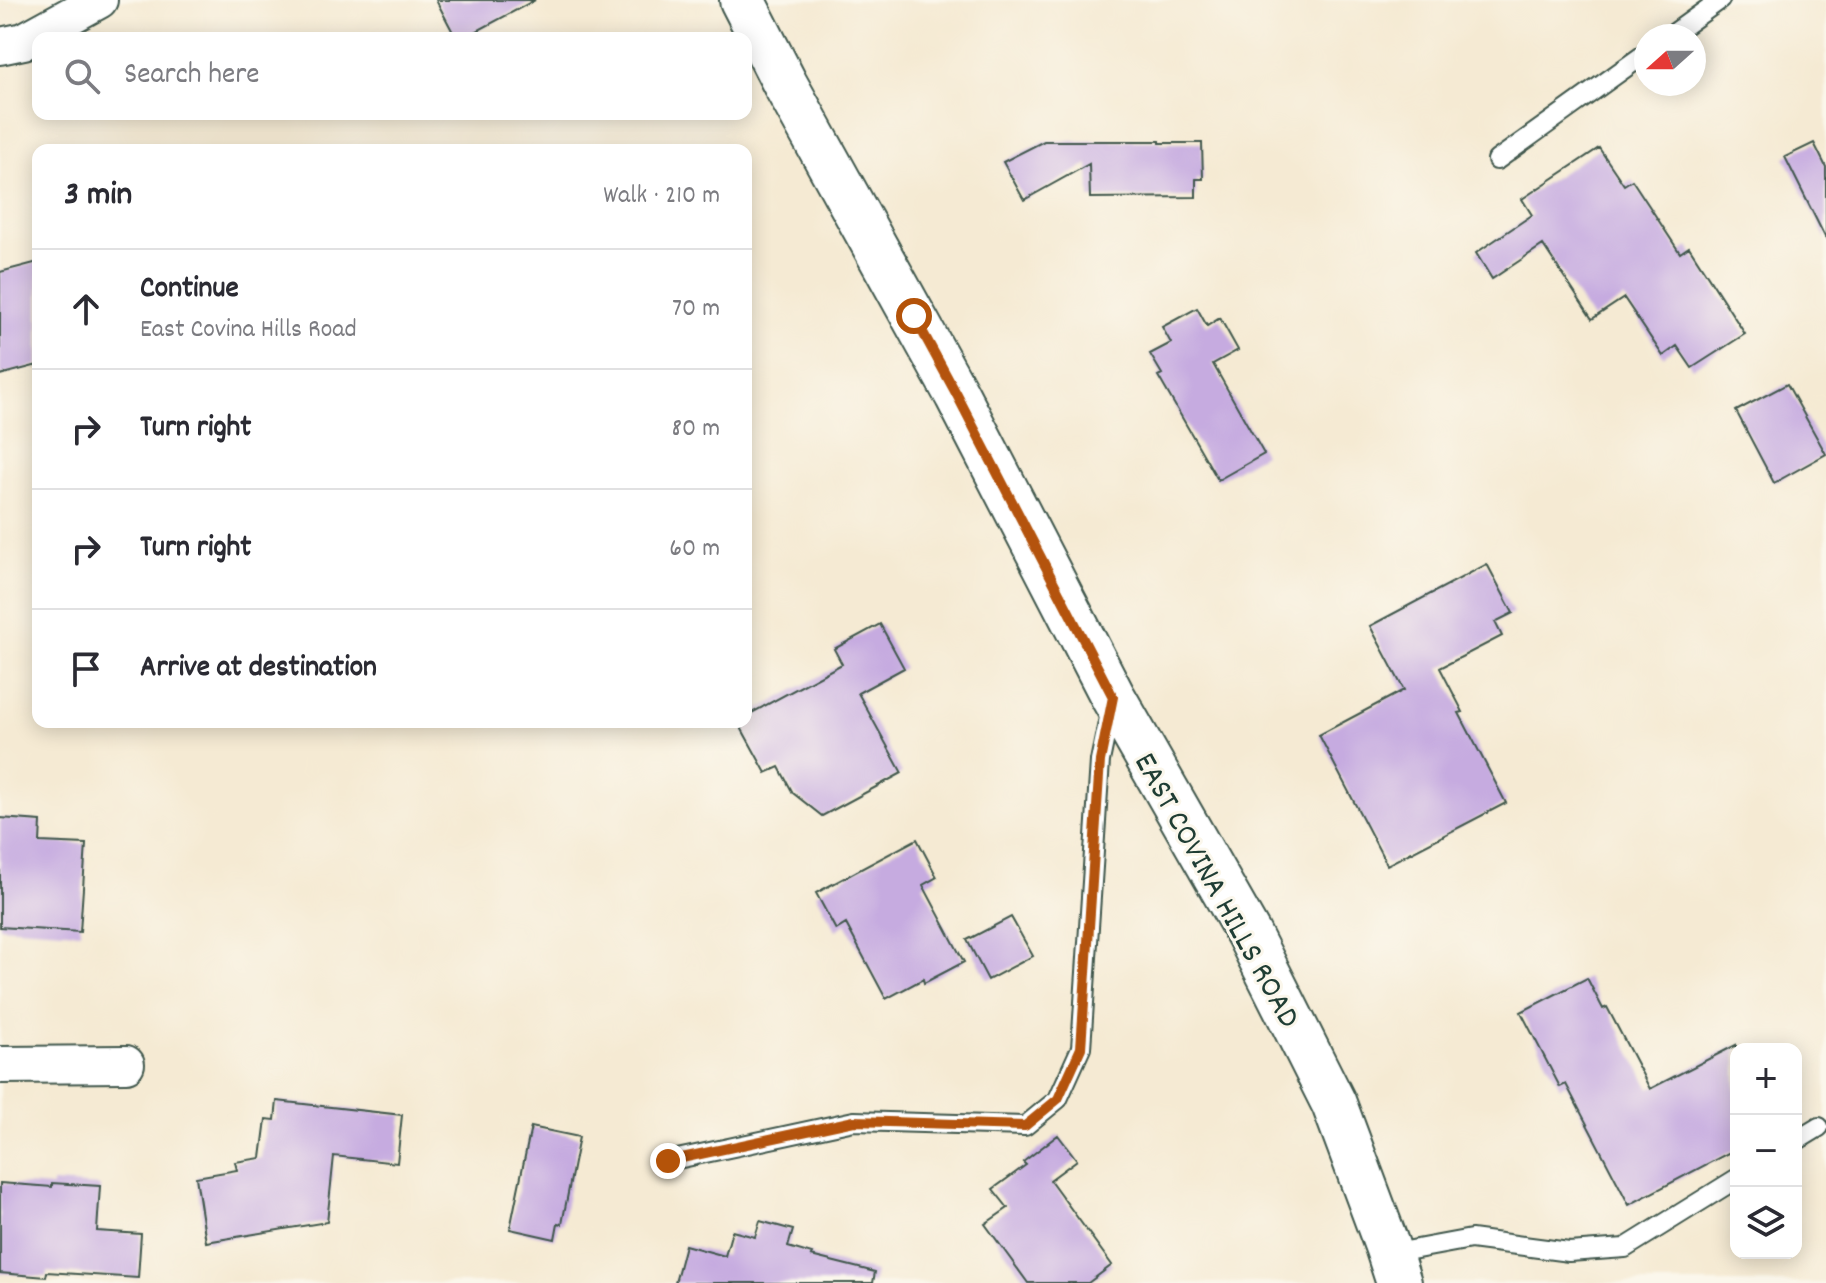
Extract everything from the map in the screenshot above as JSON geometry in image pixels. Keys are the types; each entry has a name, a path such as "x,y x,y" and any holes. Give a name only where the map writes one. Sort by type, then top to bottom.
{"street":[{"path":"40,32 99,0"},
{"name":"EAST COVINA HILLS ROAD","path":"742,0 957,395 1113,697 1248,933 1327,1089 1394,1268"},
{"path":"0,46 32,37"},
{"path":"0,1065 126,1064"}],"lane":[{"path":"1687,24 1720,0"},
{"path":"1497,160 1634,62"},
{"path":"668,1161 854,1121 1025,1126 1058,1099 1081,1048 1100,761 1113,697"},
{"path":"1802,1137 1819,1127"},
{"path":"1394,1268 1471,1239 1569,1252 1625,1248 1730,1183"}],"building":[{"path":"436,0 535,0 475,32 453,32"},
{"path":"1044,141 1202,143 1203,179 1196,179 1196,197 1090,198 1089,164 1024,200 1003,162"},
{"path":"1814,143 1826,167 1826,239 1785,157"},
{"path":"1599,148 1624,185 1632,180 1680,253 1689,247 1745,334 1692,368 1677,346 1663,356 1624,298 1592,319 1543,245 1492,279 1476,253 1532,215 1522,199"},
{"path":"32,264 32,367 0,375 0,272"},
{"path":"1197,308 1207,326 1220,318 1238,350 1213,364 1264,454 1218,480 1158,376 1162,374 1150,354 1171,343 1162,327"},
{"path":"1787,384 1826,454 1774,483 1736,411"},
{"path":"1487,564 1513,613 1495,622 1502,636 1440,668 1463,712 1459,713 1506,803 1387,865 1319,735 1404,690 1370,626"},
{"path":"880,624 904,668 858,693 902,773 822,816 793,793 779,767 766,773 741,728 752,728 752,713 842,664 834,649"},
{"path":"0,818 41,821 40,842 86,844 80,932 0,927"},
{"path":"917,839 937,877 923,885 964,962 886,999 846,924 836,930 816,893"},
{"path":"1011,917 1033,956 988,980 967,940"},
{"path":"1587,978 1603,1009 1607,1007 1650,1089 1730,1048 1730,1152 1629,1205 1566,1084 1560,1087 1521,1012"},
{"path":"277,1101 402,1115 397,1163 334,1156 327,1222 206,1242 196,1177 237,1170 235,1162 261,1158 266,1119 275,1120"},
{"path":"531,1127 579,1137 562,1224 558,1223 555,1239 510,1229"},
{"path":"1058,1135 1077,1160 1050,1180 1112,1265 1088,1283 1028,1283 985,1224 1008,1208 993,1189 1026,1165 1023,1162"},
{"path":"0,1183 52,1187 52,1183 100,1186 97,1231 141,1234 138,1278 47,1272 46,1277 0,1273"},
{"path":"760,1221 793,1230 788,1247 875,1272 873,1283 675,1283 685,1245 725,1256 732,1231 755,1237"}],"route":[{"path":"668,1161 854,1121 1025,1126 1058,1099 1081,1048 1100,761 1113,697 914,316"}]}
